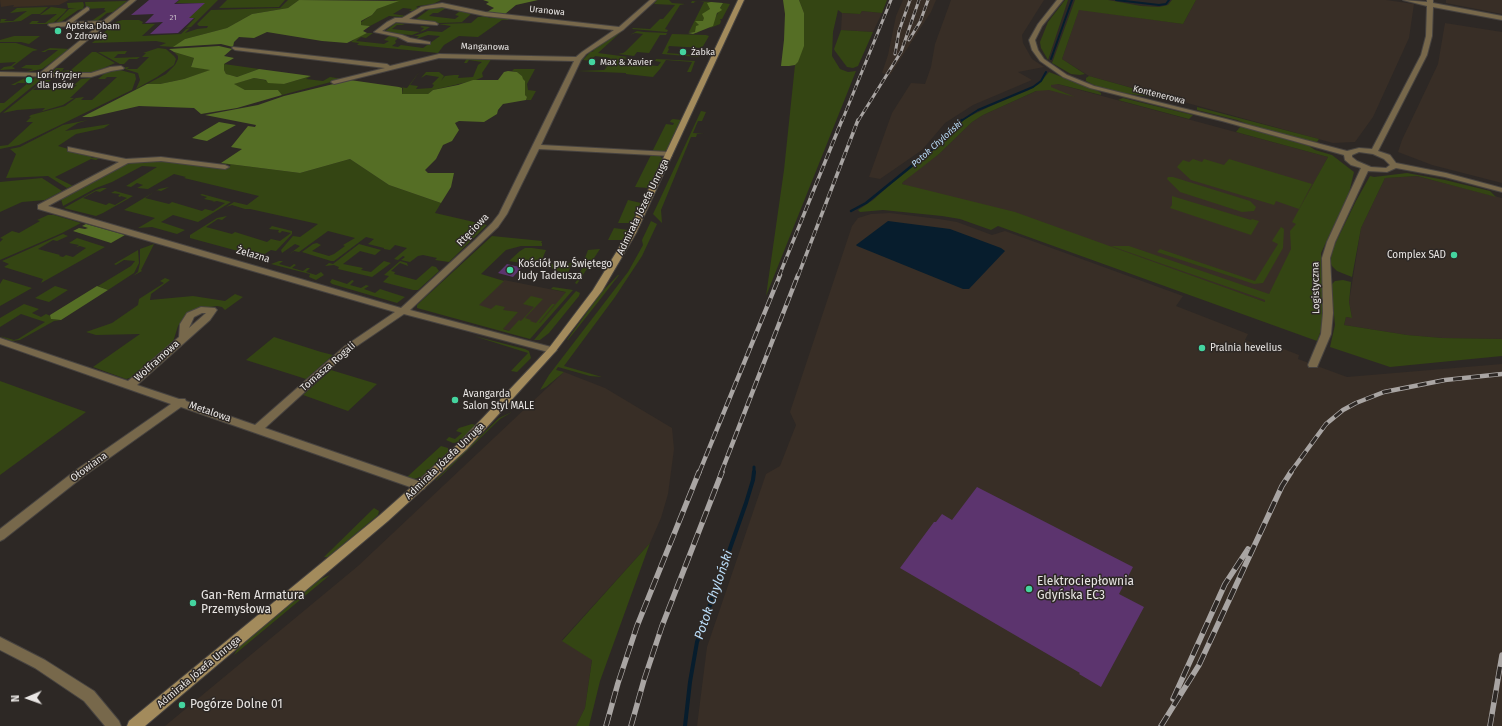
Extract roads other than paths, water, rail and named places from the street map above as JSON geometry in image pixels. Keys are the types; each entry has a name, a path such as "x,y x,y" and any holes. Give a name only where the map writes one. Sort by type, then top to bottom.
{"street":[{"path":"42,74 133,0"},
{"name":"Rtęciowa","path":"403,311 478,242 495,225 503,214 578,59 584,53 634,19 653,0"},
{"name":"Admirała Józefa Unruga","path":"134,726 384,518 420,486 463,446 552,350 597,291 632,233 740,0"},
{"name":"Kontenerowa","path":"1060,0 1040,25 1032,40 1034,50 1042,60 1065,76 1098,89 1224,120 1348,154"},
{"path":"1406,0 1430,2 1502,18"},
{"path":"1374,152 1424,55 1430,36 1430,2"},
{"name":"Uranowa","path":"403,20 423,8 442,5 485,14 621,29"},
{"path":"67,24 87,9"},
{"name":"Uranowa","path":"428,43 408,40 400,36 377,32 392,22 403,20 435,24"},
{"path":"51,25 105,23"},
{"name":"Manganowa","path":"235,48 392,67"},
{"name":"Manganowa","path":"334,82 392,67 444,56 578,59"},
{"path":"0,74 42,74 57,76 91,75 110,69 121,68"},
{"path":"536,147 669,154"},
{"name":"Żelazna","path":"71,149 126,161 161,159 225,167"},
{"path":"1394,165 1387,170 1365,168 1350,161 1348,154 1359,150 1374,152 1387,157 1394,165 1446,175 1502,190"},
{"name":"Żelazna","path":"126,161 41,207 403,311 552,350"},
{"name":"Logistyczna","path":"1313,365 1326,334 1328,313 1326,258 1331,242 1365,168"},
{"name":"Tomasza Rogali","path":"257,429 348,348 403,311"},
{"name":"Wolframowa","path":"130,385 184,337"},
{"name":"Metalowa","path":"0,341 181,402 420,486"},
{"name":"Ołowiana","path":"0,536 80,473 181,402"},
{"path":"0,643 40,664 89,696 114,726"}],"water":[{"path":"888,221 950,229 1001,248 1005,251 969,289 963,289 856,245"}],"waterway":[{"name":"Potok Chyloński","path":"1051,59 1072,0"},
{"name":"Potok Chyloński","path":"1116,0 1159,5 1166,4 1169,0"},
{"name":"Potok Chyloński","path":"961,121 978,110 1033,87 1041,81 1046,72"},
{"name":"Potok Chyloński","path":"851,211 866,203 935,147 947,133 962,120"},
{"name":"Potok Chyloński","path":"754,467 754,472"},
{"name":"Potok Chyloński","path":"685,726 690,682 697,642 746,503 754,472"}],"railway":[{"path":"842,121 891,0"},
{"path":"895,54 899,31 910,0"},
{"path":"858,121 901,52 919,0"},
{"path":"909,40 920,22 928,0"},
{"path":"779,276 842,120"},
{"path":"798,276 858,120"},
{"path":"699,473 780,275"},
{"path":"721,473 798,275"},
{"path":"1290,473 1326,424 1343,410 1356,403 1384,392 1445,380 1502,374"},
{"path":"606,726 618,683 637,626 699,472"},
{"path":"631,726 644,680 662,626 722,472"},
{"path":"1161,726 1199,665 1282,486 1291,472"},
{"path":"1173,699 1225,584 1248,549"},
{"path":"1490,726 1502,655"}],"place":[{"name":"Apteka Dbam O Zdrowie","path":"58,31"},
{"name":"Żabka","path":"683,52"},
{"name":"Max & Xavier","path":"592,62"},
{"name":"Lori fryzjer dla psów","path":"29,80"},
{"name":"Complex SAD","path":"1454,255"},
{"name":"Kościół pw. Świętego Judy Tadeusza","path":"510,270"},
{"name":"Pralnia hevelius","path":"1202,348"},
{"name":"Avangarda Salon Styl MALE","path":"455,400"},
{"name":"Elektrociepłownia Gdyńska EC3","path":"1029,589"},
{"name":"Gan-Rem Armatura Przemysłowa","path":"193,603"},
{"name":"Pogórze Dolne 01","path":"182,705"}]}
